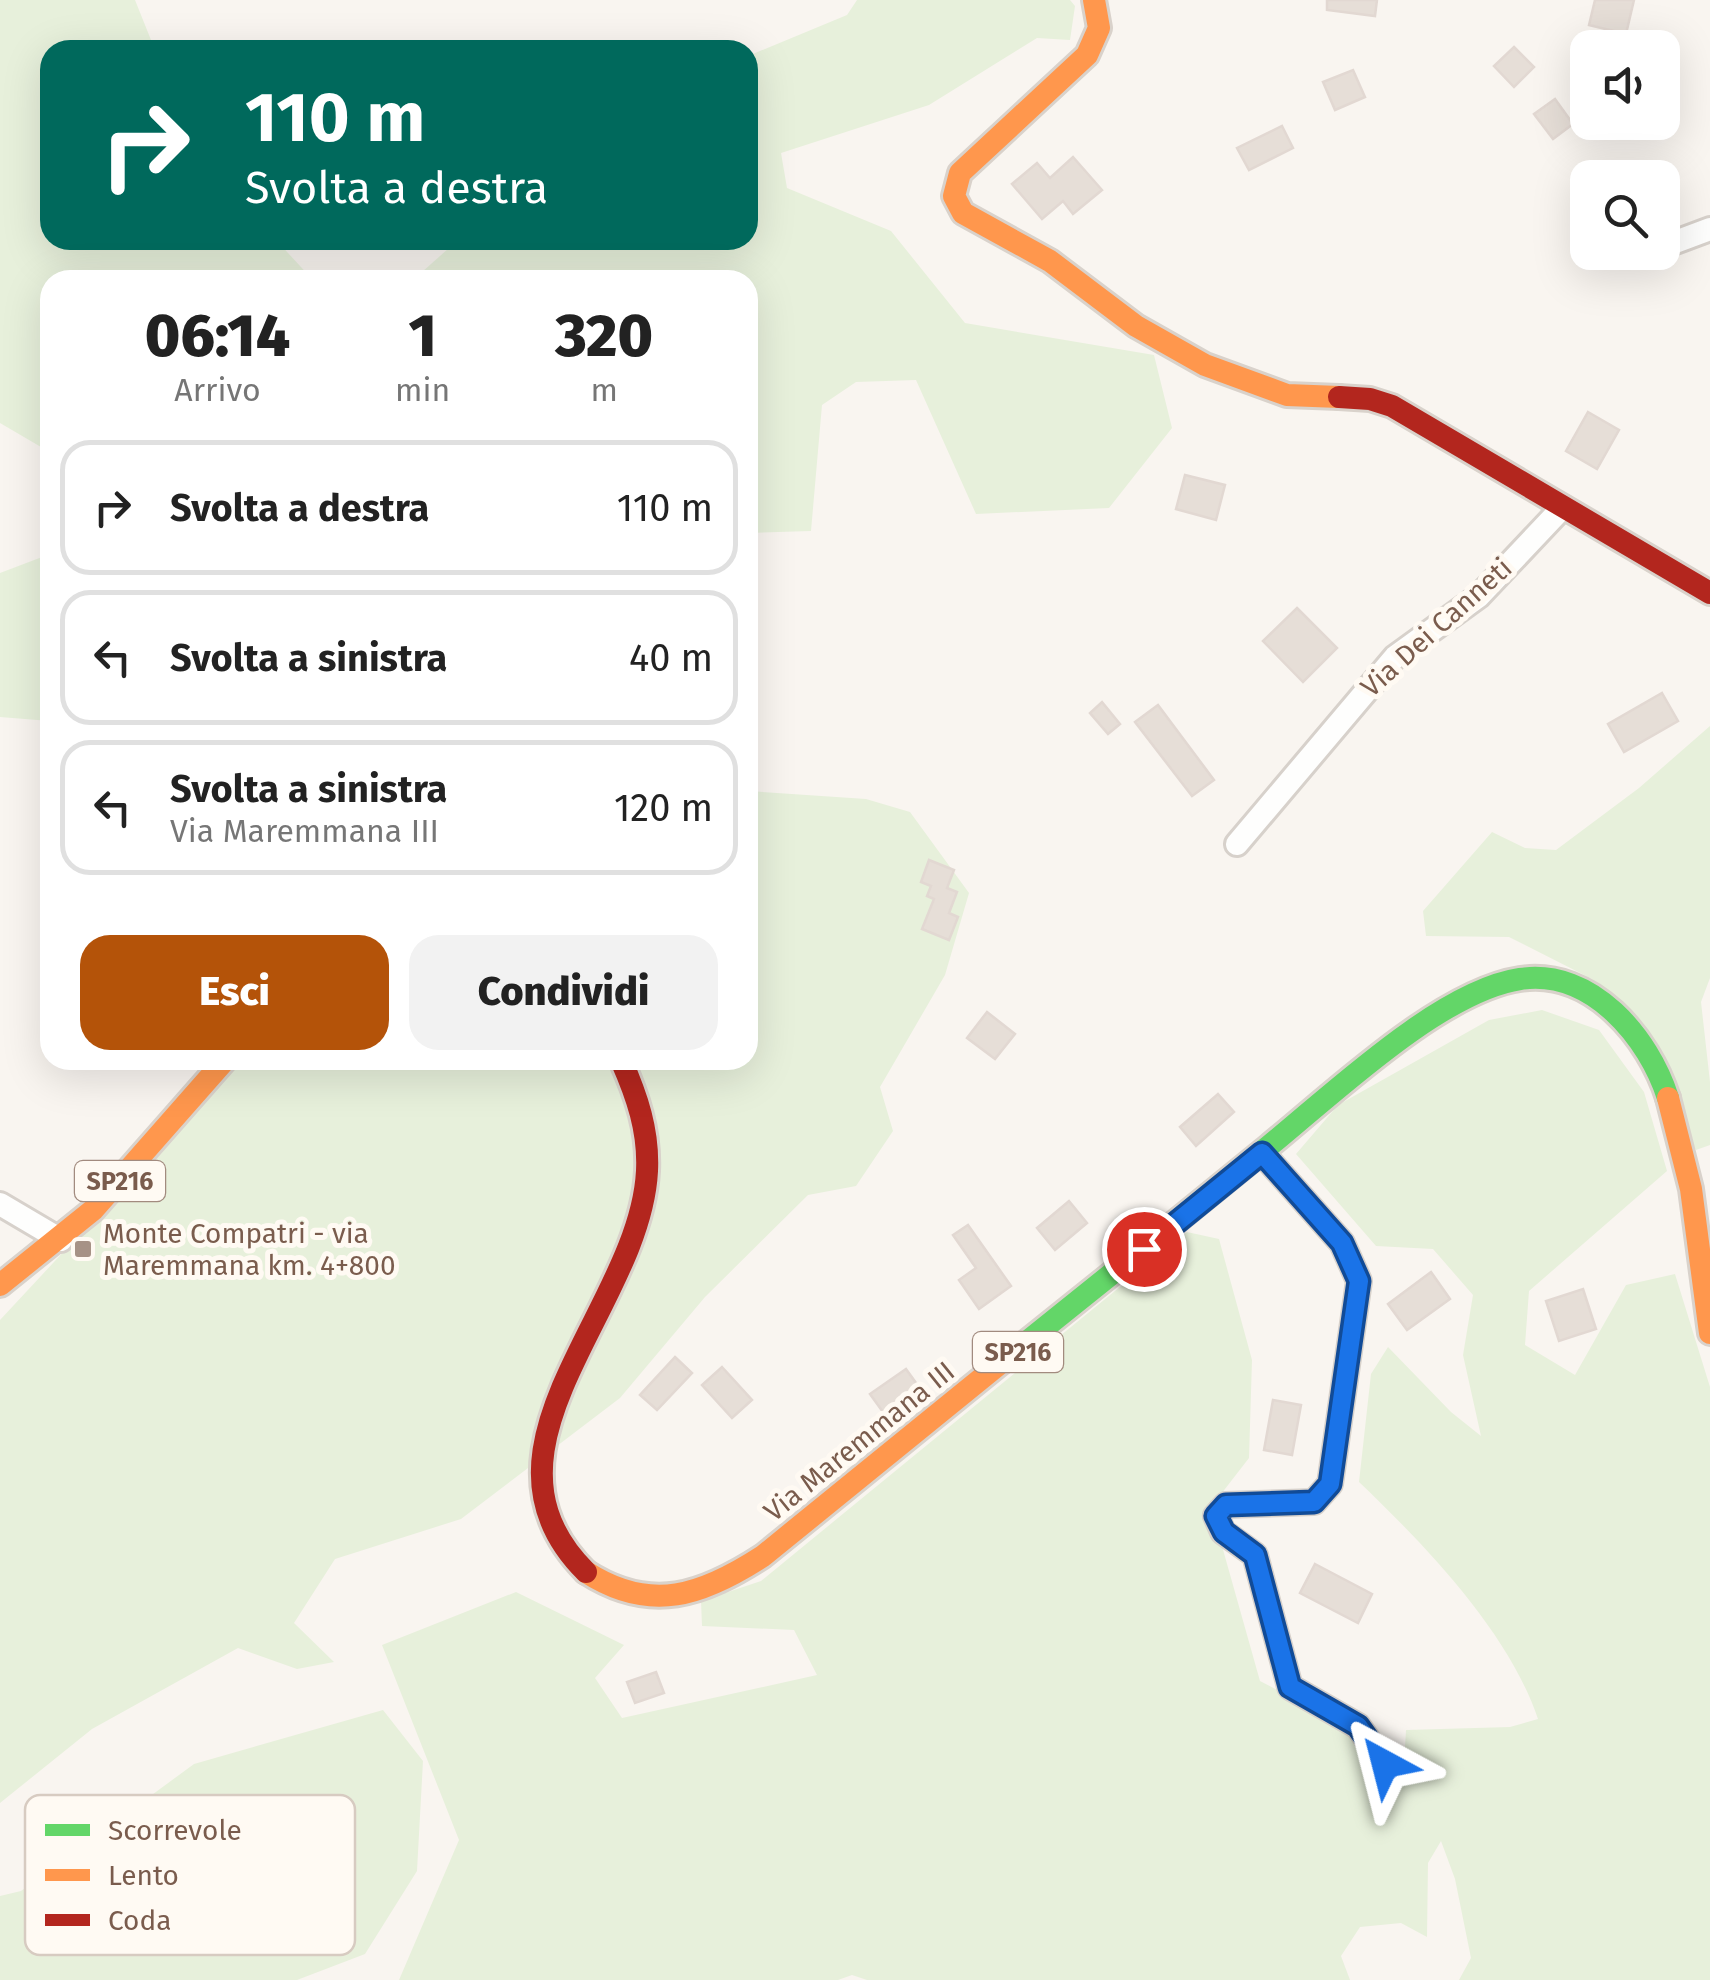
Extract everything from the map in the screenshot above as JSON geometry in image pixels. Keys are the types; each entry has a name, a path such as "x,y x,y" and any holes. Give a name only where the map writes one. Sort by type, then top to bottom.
{"main road":[{"path":"1094,0 1099,28 1088,56 960,174 954,196 963,213 1050,261 1136,326 1205,366 1288,395 1384,403 1710,593"},
{"name":"Via Maremmana III","path":"626,1070 638,1094 648,1133 645,1190 623,1266 548,1418 539,1481 547,1521 571,1558 601,1582 645,1596 698,1588 763,1556 1397,1043 1484,991 1526,978 1580,989 1598,998 1623,1020 1645,1050 1665,1092 1686,1164 1710,1332"},
{"name":"SP216","path":"0,1286 98,1206 216,1070"}],"street":[{"path":"1680,240 1710,229"},
{"name":"Via Dei Canneti","path":"1237,844 1383,670 1418,637 1479,596 1563,507"},
{"path":"1262,1153 1342,1243 1359,1281 1330,1484 1314,1502 1226,1505 1216,1516 1224,1532 1255,1555 1290,1687 1358,1726 1385,1764"},
{"path":"0,1204 61,1240"}],"green space":[{"path":"0,0 135,0 151,40 40,40 40,250 285,250 304,270 40,270 40,446 0,423"},
{"path":"857,0 1070,0 1075,6 1070,40 1037,38 929,105 781,153 787,188 891,231 965,323 1154,355 1172,428 1109,508 976,514 916,380 856,382 822,405 811,531 758,533 758,270 424,270 447,250 758,250 758,52 847,15"},
{"path":"40,558 40,720 0,717 0,573"},
{"path":"1710,726 1710,978 1701,1002 1710,1082 1710,1145 1696,1150 1592,979 1509,937 1426,936 1423,911 1492,832 1525,848 1556,850 1639,788"},
{"path":"758,792 866,799 910,812 969,893 945,975 880,1087 893,1131 856,1186 808,1195 705,1297 620,1398 461,1519 335,1559 294,1623 334,1662 297,1669 238,1648 92,1729 0,1803 0,1320 233,1070 758,1070"},
{"path":"1542,1010 1599,1030 1644,1092 1667,1171 1529,1291 1525,1345 1575,1375 1626,1285 1675,1274 1710,1387 1710,1980 1459,1980 1471,1958 1455,1879 1441,1841 1428,1863 1427,1937 1401,1923 1360,1927 1341,1956 1350,1980 867,1980 852,1975 838,1980 399,1980 459,1840 382,1645 516,1592 624,1645 595,1678 622,1718 817,1675 794,1630 702,1626 701,1601 761,1581 1187,1232 1219,1239 1252,1360 1249,1458 1211,1507 1260,1681 1368,1737 1404,1764 1406,1730 1510,1727 1538,1719 1525,1686 1486,1622 1437,1561 1359,1482 1371,1374 1388,1347 1451,1412 1481,1436 1463,1355 1473,1295 1433,1249 1376,1246 1296,1154 1338,1105 1489,1020"},
{"path":"383,1710 423,1761 417,1871 365,1954 297,1980 0,1980 0,1896 25,1888 25,1955 355,1955 355,1795 152,1795 194,1764"}],"building":[{"path":"1327,0 1377,0 1375,16 1327,10"},
{"path":"1595,0 1634,0 1627,30 1589,25"},
{"path":"1514,47 1534,67 1514,87 1494,66"},
{"path":"1353,70 1365,97 1335,110 1323,82"},
{"path":"1555,99 1570,120 1570,126 1553,139 1534,114"},
{"path":"1282,126 1293,148 1249,170 1237,148"},
{"path":"1073,157 1102,190 1073,214 1063,201 1042,219 1012,184 1037,163 1050,178"},
{"path":"1588,412 1619,430 1597,469 1566,451"},
{"path":"1185,475 1225,485 1216,520 1176,509"},
{"path":"1297,608 1337,648 1303,682 1263,641"},
{"path":"1662,693 1678,721 1624,752 1608,724"},
{"path":"1102,702 1120,724 1108,734 1090,713"},
{"path":"1158,705 1214,780 1192,796 1135,722"},
{"path":"929,860 954,870 947,888 957,892 949,913 958,917 949,940 922,929 934,899 927,896 931,886 921,882"},
{"path":"987,1012 1015,1034 995,1059 967,1038"},
{"path":"1218,1094 1234,1112 1196,1146 1180,1127"},
{"path":"1069,1201 1087,1223 1055,1250 1037,1228"},
{"path":"968,1225 1011,1286 979,1309 959,1280 976,1268 953,1235"},
{"path":"1431,1272 1450,1299 1407,1330 1388,1304"},
{"path":"1583,1289 1596,1329 1559,1341 1546,1301"},
{"path":"675,1357 692,1373 657,1410 640,1395"},
{"path":"722,1367 752,1400 732,1418 702,1385"},
{"path":"906,1369 924,1394 888,1419 870,1394"},
{"path":"1273,1400 1301,1405 1292,1455 1264,1450"},
{"path":"1315,1564 1372,1594 1358,1623 1300,1593"},
{"path":"656,1672 664,1693 635,1703 627,1682"}],"traffic: fast":[{"path":"1003,1361 1388,1048 1456,1003 1489,988 1520,979 1546,978 1593,996 1632,1031 1668,1098"}],"traffic: slow":[{"path":"1094,0 1099,28 1087,55 960,173 954,196 963,213 1050,261 1136,326 1205,365 1287,395 1339,397"},
{"path":"0,1285 93,1210 216,1070"},
{"path":"1668,1098 1691,1189 1710,1333"},
{"path":"586,1572 610,1585 655,1596 698,1589 741,1570 1003,1361"}],"traffic: jam":[{"path":"1339,397 1370,399 1392,406 1710,593"},
{"path":"586,1572 552,1525 542,1476 549,1427 567,1377 637,1223 647,1171 646,1142 637,1100 625,1070"}],"place":[{"name":"Monte Compatri - via Maremmana km. 4+800","path":"83,1249"}],"route":[{"path":"1144,1249 1262,1153 1342,1243 1359,1281 1330,1484 1314,1502 1226,1505 1216,1516 1224,1532 1255,1555 1290,1687 1358,1726 1385,1764"}]}
